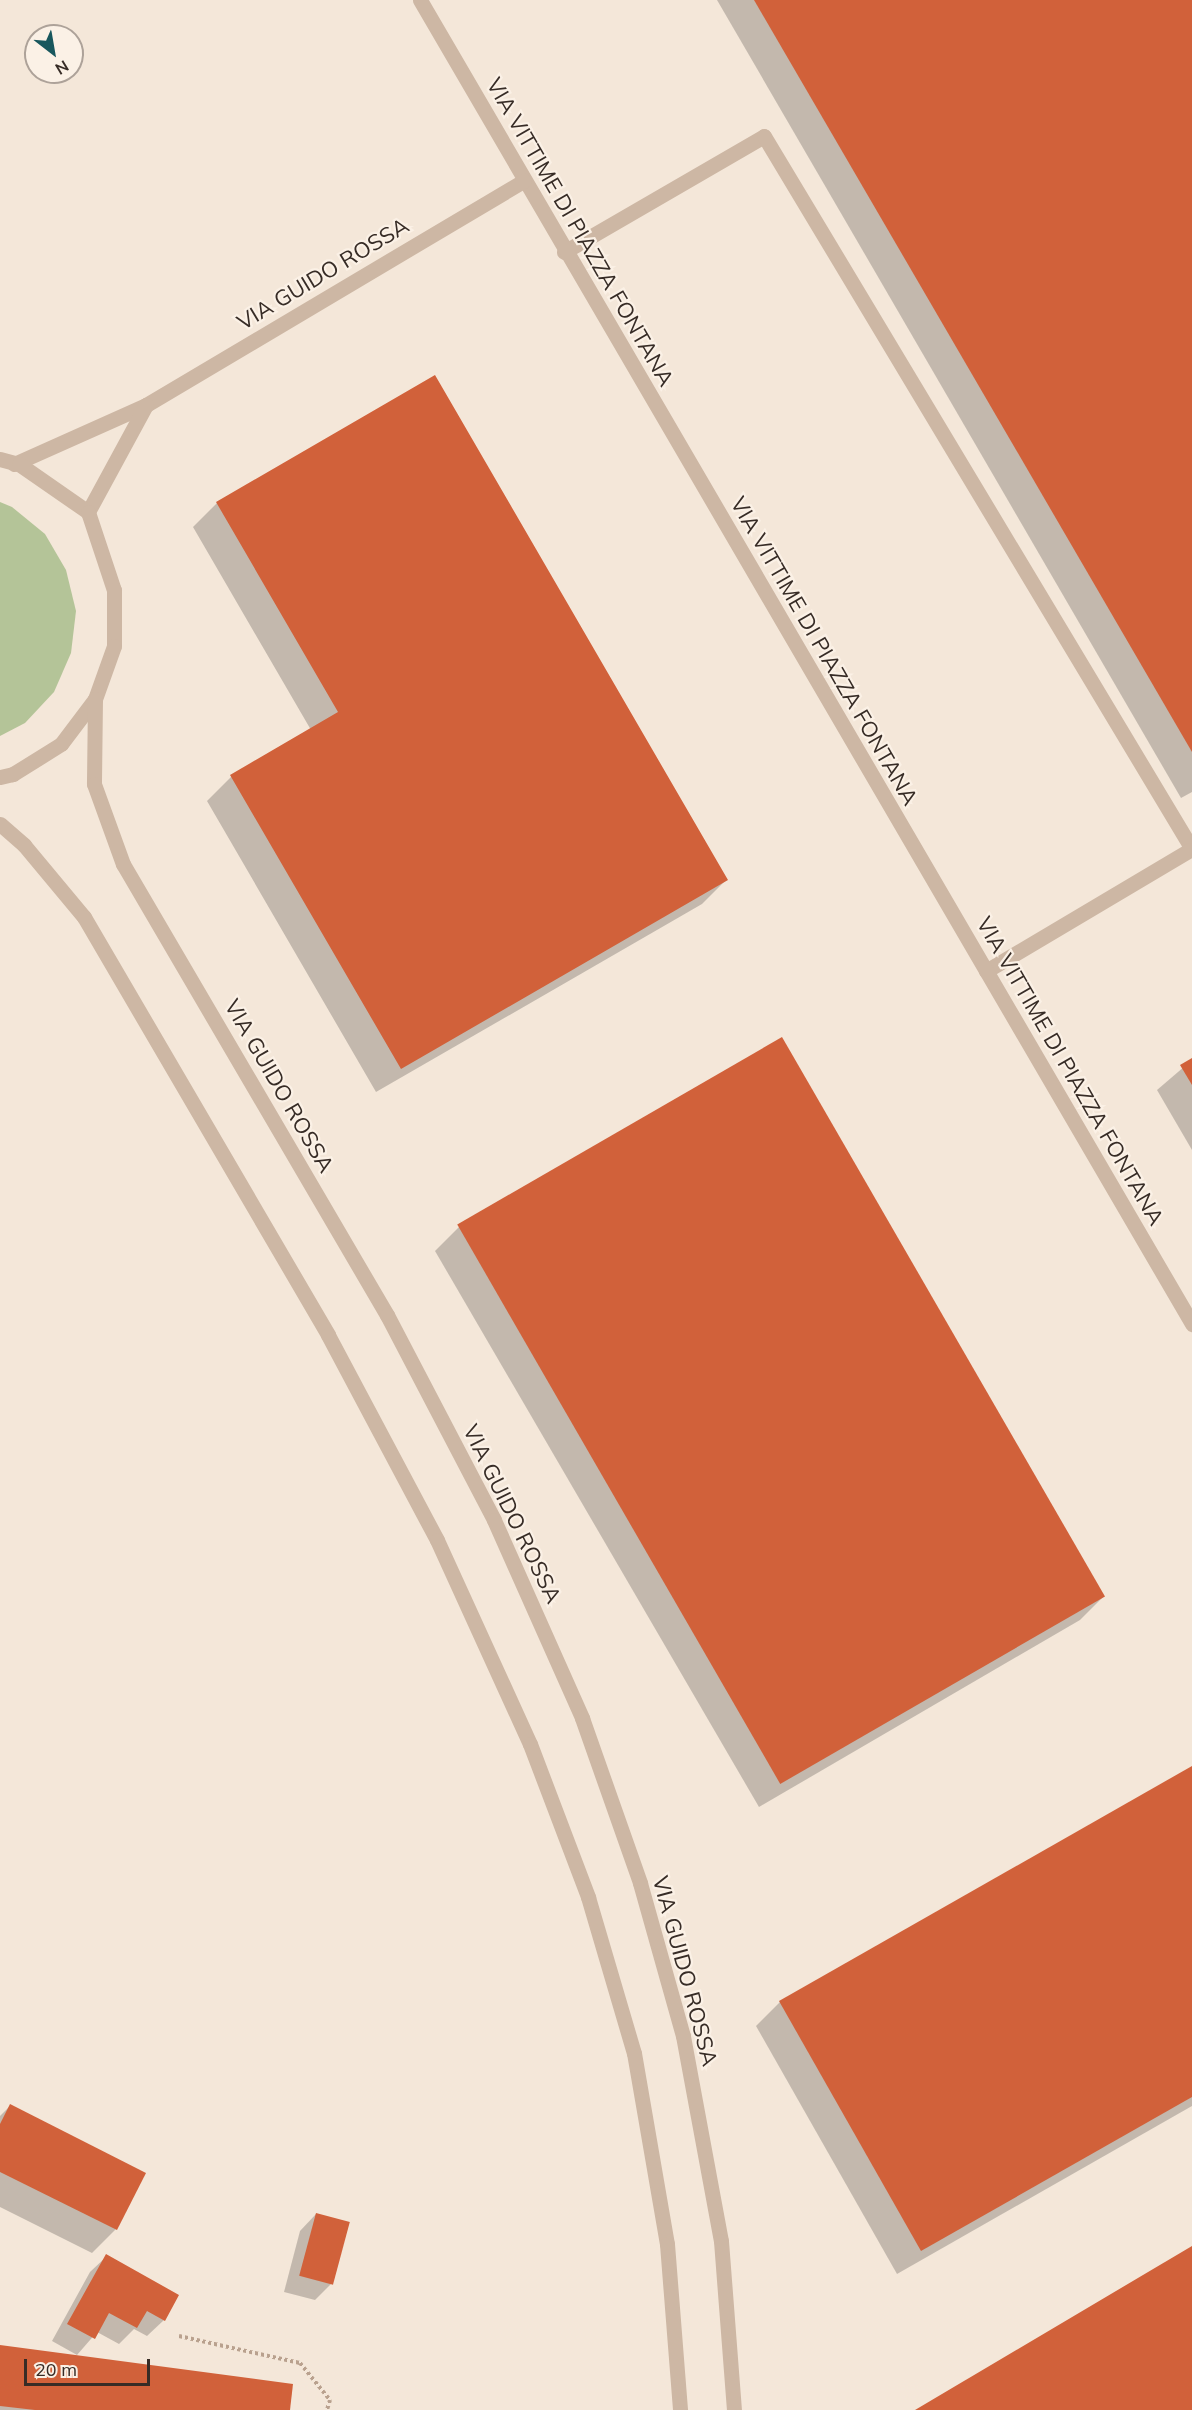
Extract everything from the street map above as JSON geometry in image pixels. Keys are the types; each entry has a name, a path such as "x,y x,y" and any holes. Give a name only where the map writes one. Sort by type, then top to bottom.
{"street":[{"name":"VIA VITTIME DI PIAZZA FONTANA","path":"420,0 564,252 1192,1324"},
{"path":"564,252 764,136 1191,849 986,971"},
{"name":"VIA GUIDO ROSSA","path":"7,461 146,405 523,181"},
{"path":"88,512 146,405"},
{"name":"VIA GUIDO ROSSA","path":"0,777 13,774 61,744 95,699 114,646 114,590 88,512 7,461"},
{"name":"VIA GUIDO ROSSA","path":"95,699 94,784 123,864 387,1315 494,1520 582,1718 640,1883 683,2036 721,2241 734,2410"},
{"path":"0,824 24,845 84,917 328,1335 436,1540 530,1744 588,1897 634,2053 667,2244 680,2410"}],"path":[{"path":"179,2336 300,2363 330,2400 327,2410"}],"green space":[{"path":"0,502 12,507 45,534 66,570 76,611 71,653 54,692 25,723 0,736"}],"building":[{"path":"754,0 1192,0 1192,752"},
{"path":"435,375 728,880 401,1069 230,775 338,712 216,502"},
{"path":"782,1037 1105,1596 780,1784 457,1224"},
{"path":"1192,1058 1192,1085 1180,1065"},
{"path":"1192,1766 1192,2097 921,2251 779,2001"},
{"path":"10,2104 146,2173 117,2230 0,2172 0,2124"},
{"path":"316,2213 350,2222 333,2285 299,2276"},
{"path":"1192,2246 1192,2410 915,2410"},
{"path":"106,2254 179,2295 165,2321 147,2311 137,2328 109,2313 95,2339 67,2324"},
{"path":"0,2345 293,2384 290,2410 35,2410 0,2406"}]}
